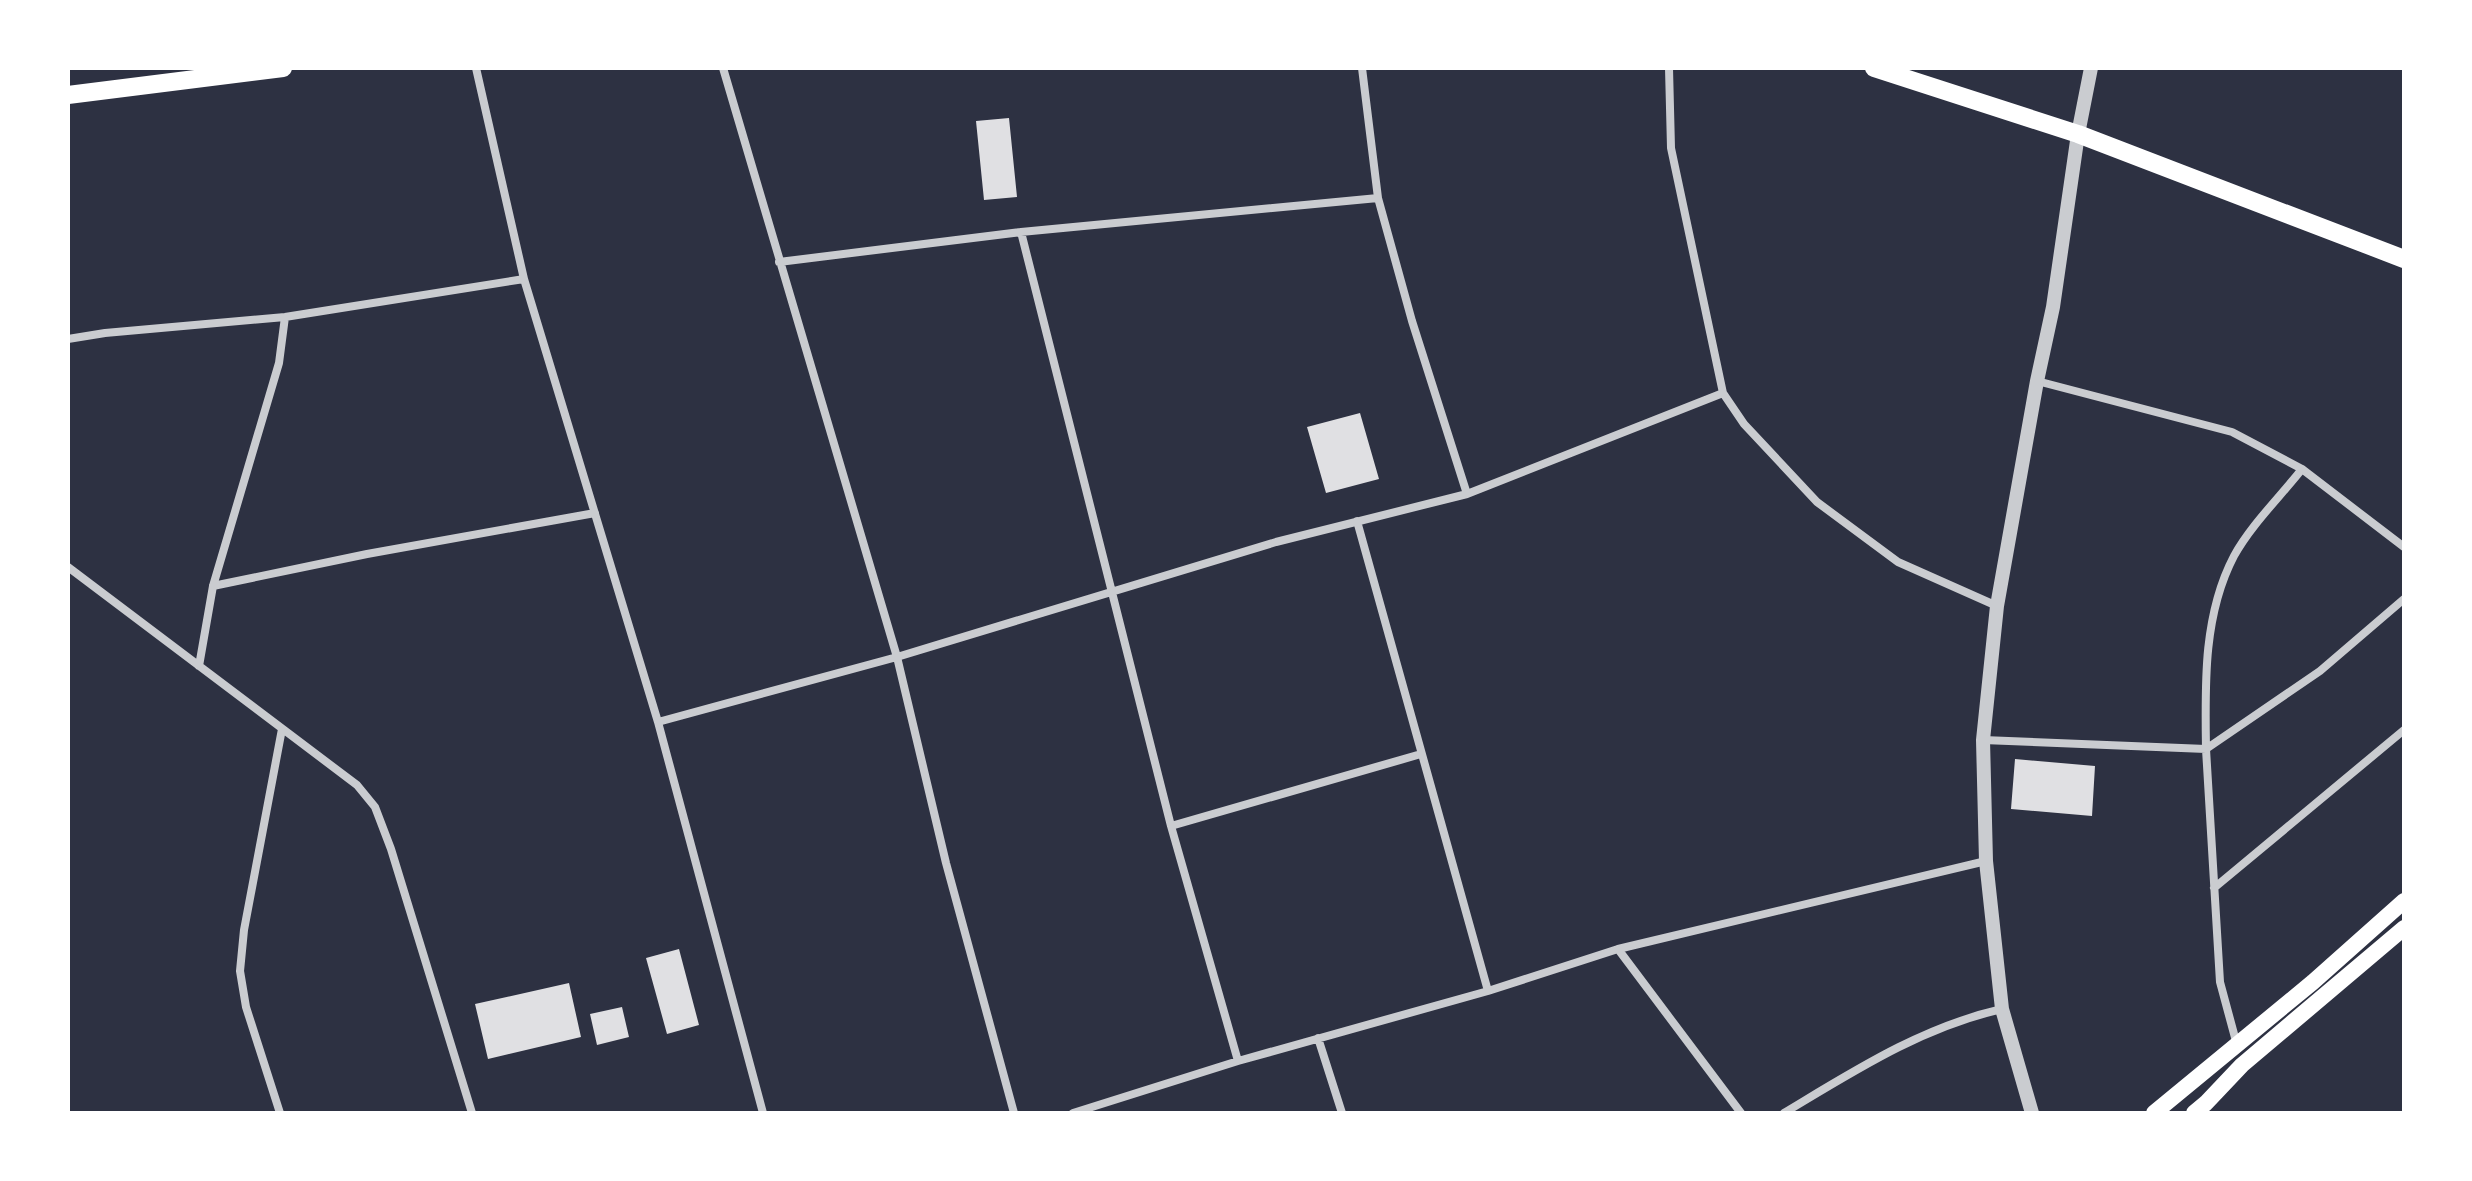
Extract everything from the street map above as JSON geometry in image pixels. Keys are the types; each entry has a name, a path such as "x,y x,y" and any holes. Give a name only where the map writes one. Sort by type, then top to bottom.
{"main road":[{"path":"68,95 221,72 283,68"},
{"path":"1874,68 2078,134 2404,259"},
{"path":"2154,1113 2313,982 2404,901"},
{"path":"2194,1113 2242,1065 2404,928"}],"street":[{"path":"476,68 524,279 658,722 763,1113"},
{"path":"723,68 897,657 946,863 1014,1113"},
{"path":"1362,68 1378,198 1412,321 1467,494"},
{"path":"1669,68 1671,148 1723,393 1744,424 1817,502 1898,562 1997,606"},
{"path":"2032,1113 2002,1009 1986,861 1983,740 1997,606 2053,307 2078,134 2091,68"},
{"path":"779,262 1021,232 1378,198"},
{"path":"1021,232 1171,826 1238,1061"},
{"path":"68,339 285,317 524,279"},
{"path":"199,666 213,586 279,363 285,317"},
{"path":"2037,381 2232,432 2302,469 2404,547"},
{"path":"658,722 897,657 1276,542 1467,494 1723,393"},
{"path":"2242,1065 2220,982 2206,749 2208,642 2219,593 2235,556 2302,469"},
{"path":"213,586 367,554 595,513"},
{"path":"1357,521 1488,991"},
{"path":"68,567 357,785 375,807 391,849 472,1113"},
{"path":"1983,740 2206,749 2320,671 2404,599"},
{"path":"280,1113 246,1007 240,971 244,930 282,729"},
{"path":"2214,888 2404,730"},
{"path":"1171,826 1421,754"},
{"path":"1073,1113 1238,1061 1488,991 1618,949 1986,861"},
{"path":"1618,949 1741,1113"},
{"path":"1784,1113 1889,1050 1974,1015 2002,1009"},
{"path":"1318,1038 1342,1113"}],"building":[{"path":"1009,118 1017,197 984,200 976,121"},
{"path":"1360,413 1379,479 1326,493 1307,427"},
{"path":"2015,759 2095,766 2092,816 2011,809"},
{"path":"679,949 699,1025 667,1034 646,958"},
{"path":"569,983 581,1037 488,1059 475,1004"},
{"path":"622,1007 629,1037 597,1045 590,1014"}]}
